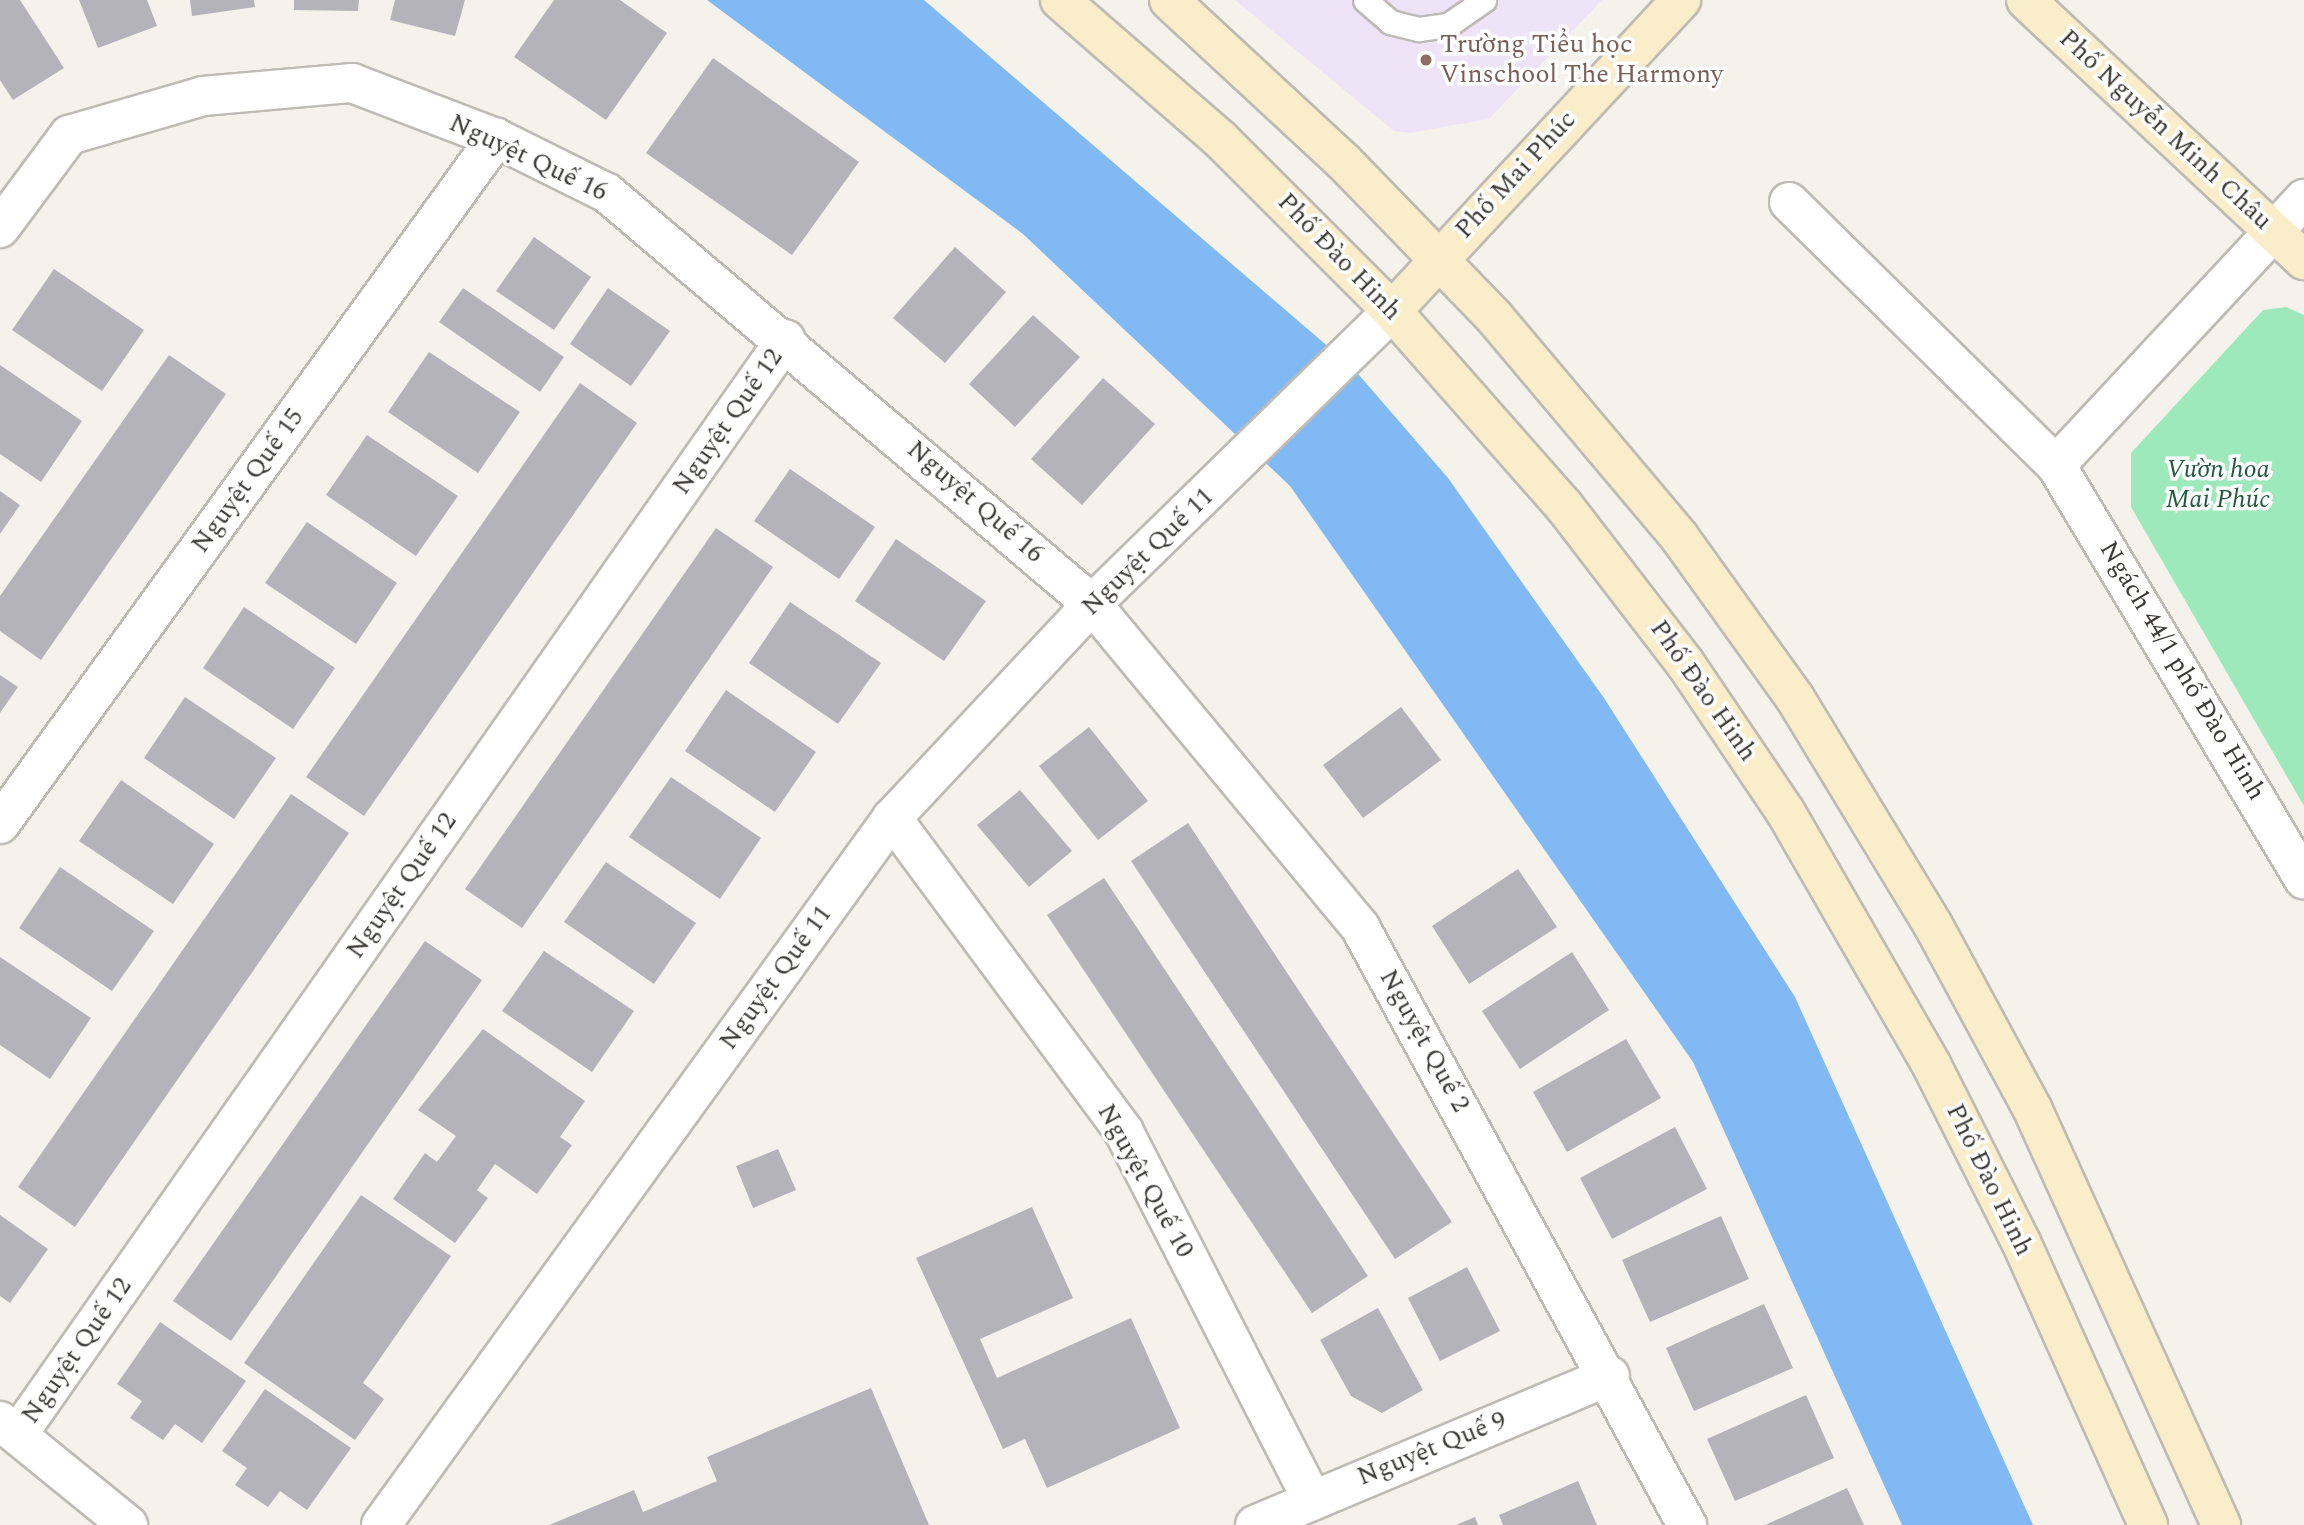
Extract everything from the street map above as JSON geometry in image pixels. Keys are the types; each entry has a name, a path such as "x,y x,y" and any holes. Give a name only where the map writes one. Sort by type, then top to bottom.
{"street":[{"name":"Phố Đào Hinh","path":"1060,0 1210,130 1392,311 1500,429 1629,587 1785,811 1977,1153 2148,1525"},
{"path":"1169,0 1273,93 1438,258 1554,384 1680,538 1839,765 2032,1108 2221,1525"},
{"name":"Phố Mai Phúc","path":"1392,311 1438,258 1681,0"},
{"name":"Phố Nguyễn Minh Châu","path":"2026,0 2304,260"},
{"name":"Nguyệt Quế 16","path":"0,228 69,135 202,96 352,83 496,138 607,193 786,339 1092,604"},
{"name":"Nguyệt Quế 15","path":"0,824 496,138"},
{"path":"2056,465 2304,200"},
{"name":"Ngách 44/1 phố Đào Hinh","path":"1789,202 2056,465 2304,879"},
{"name":"Nguyệt Quế 11","path":"382,1525 892,818 1092,604 1225,478 1392,311"},
{"name":"Nguyệt Quế 12","path":"9,1428 786,339"},
{"name":"Nguyệt Quế 2","path":"1092,604 1360,927 1610,1376 1687,1525"},
{"name":"Nguyệt Quế 10","path":"892,818 1124,1132 1311,1498"},
{"name":"Nguyệt Quế 9","path":"1255,1525 1311,1498 1610,1376"},
{"path":"9,1428 128,1525"}],"lane":[{"path":"1366,0 1390,22 1419,29 1448,25 1484,0"}],"shaded area":[{"name":"Trường Tiểu học Vinschool The Harmony","path":"1235,0 1602,0 1489,119 1410,133 1394,131"}],"green space":[{"name":"Vườn hoa Mai Phúc","path":"2286,307 2304,315 2304,806 2131,507 2131,453 2263,310"}],"water":[{"path":"707,0 924,0 1353,368 1448,478 1604,698 1795,997 2033,1525 1902,1525 1693,1062 1290,486 1023,234"}],"building":[{"path":"0,0 20,0 64,68 13,100 0,80"},
{"path":"79,0 147,0 157,26 98,48"},
{"path":"190,0 254,0 255,7 192,16"},
{"path":"294,0 359,0 358,11 294,10"},
{"path":"395,0 465,0 455,36 390,20"},
{"path":"554,0 620,0 667,33 606,120 514,57"},
{"path":"713,58 859,162 792,255 646,153"},
{"path":"534,237 591,277 554,330 496,291"},
{"path":"955,247 1006,292 945,363 893,318"},
{"path":"54,269 144,330 102,391 12,330"},
{"path":"463,288 564,357 540,392 439,322"},
{"path":"608,288 670,331 631,386 570,344"},
{"path":"1033,315 1080,357 1015,427 969,384"},
{"path":"429,352 520,412 478,473 388,412"},
{"path":"169,355 226,394 41,660 0,631 0,596"},
{"path":"0,365 82,421 41,482 0,454"},
{"path":"1103,378 1155,424 1082,505 1031,459"},
{"path":"580,383 637,423 364,816 306,777"},
{"path":"367,435 458,496 416,556 326,495"},
{"path":"790,469 875,527 839,579 754,521"},
{"path":"0,491 20,505 0,534"},
{"path":"307,522 397,583 356,644 265,583"},
{"path":"716,528 773,567 522,928 465,889"},
{"path":"896,539 986,601 944,661 855,601"},
{"path":"790,602 881,663 838,724 749,663"},
{"path":"244,607 335,668 293,729 203,668"},
{"path":"0,675 18,687 0,713"},
{"path":"726,690 816,752 775,812 685,751"},
{"path":"185,697 276,758 234,819 144,758"},
{"path":"1401,707 1441,760 1363,818 1323,765"},
{"path":"1089,727 1148,801 1098,840 1039,766"},
{"path":"671,777 761,838 720,899 629,837"},
{"path":"121,780 214,844 173,904 79,841"},
{"path":"1020,790 1072,851 1029,887 977,825"},
{"path":"291,794 349,833 75,1227 18,1187"},
{"path":"1188,823 1452,1222 1395,1259 1131,861"},
{"path":"606,862 696,923 654,984 564,922"},
{"path":"60,867 154,931 112,991 19,928"},
{"path":"1518,869 1557,927 1469,984 1432,926"},
{"path":"1104,878 1368,1276 1312,1313 1047,915"},
{"path":"425,941 482,980 231,1341 173,1301"},
{"path":"544,951 634,1011 592,1072 502,1011"},
{"path":"1572,952 1609,1010 1520,1069 1482,1011"},
{"path":"0,957 91,1018 50,1079 0,1045"},
{"path":"483,1029 585,1101 560,1137 572,1145 537,1194 495,1164 477,1190 488,1198 455,1243 393,1199 425,1153 437,1162 456,1136 418,1110"},
{"path":"1626,1039 1661,1098 1567,1152 1533,1092"},
{"path":"1675,1127 1707,1189 1612,1239 1580,1178"},
{"path":"778,1149 796,1190 753,1208 736,1166"},
{"path":"361,1195 451,1256 363,1383 384,1399 355,1440 244,1363"},
{"path":"1032,1207 1073,1298 980,1339 997,1378 1131,1318 1180,1428 1047,1488 1025,1439 1003,1449 916,1258"},
{"path":"0,1215 48,1249 10,1303 0,1296"},
{"path":"1721,1216 1749,1279 1650,1322 1622,1260"},
{"path":"1467,1267 1500,1331 1440,1361 1408,1298"},
{"path":"1764,1304 1793,1368 1694,1411 1666,1348"},
{"path":"1378,1308 1423,1390 1382,1413 1351,1396 1320,1340"},
{"path":"160,1322 246,1381 202,1443 175,1424 163,1440 130,1418 142,1401 117,1384"},
{"path":"871,1388 929,1525 549,1525 634,1490 643,1512 717,1481 707,1457"},
{"path":"265,1389 351,1448 307,1510 280,1491 268,1507 235,1485 247,1468 222,1451"},
{"path":"1806,1395 1834,1458 1735,1501 1707,1439"},
{"path":"1578,1481 1597,1525 1503,1525 1499,1515"},
{"path":"1847,1488 1864,1525 1765,1525"},
{"path":"1475,1517 1478,1525 1456,1525"}],"place":[{"name":"Trường Tiểu học Vinschool The Harmony","path":"1426,60"}]}
